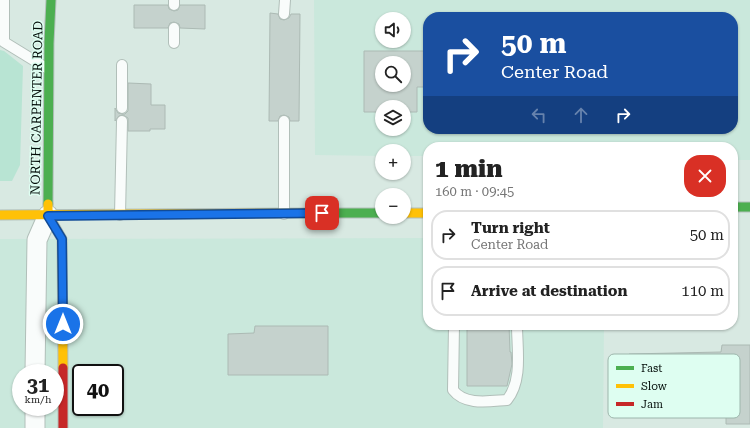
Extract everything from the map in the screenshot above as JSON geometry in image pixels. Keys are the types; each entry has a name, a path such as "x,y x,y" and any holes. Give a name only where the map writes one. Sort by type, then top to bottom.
{"street":[{"name":"NORTH CARPENTER ROAD","path":"48,216 51,0"},
{"path":"738,207 750,207"},
{"path":"0,216 375,213"},
{"path":"411,213 423,213"},
{"path":"36,364 37,240 48,216"},
{"path":"48,216 62,239 64,428"},
{"path":"35,416 35,428"}],"lane":[{"path":"4,0 4,42 49,70"},
{"path":"284,14 285,0"},
{"path":"174,28 174,44"},
{"path":"122,65 122,108"},
{"path":"120,215 122,121"},
{"path":"284,121 284,214"},
{"path":"454,330 453,390 456,395 467,400 487,401 507,400 512,393 518,369 517,330"}],"shaded area":[{"path":"314,0 750,0 750,160 738,160 738,142 423,142 423,156 411,156 411,144 375,144 375,156 315,155"},
{"path":"0,50 4,51 23,66 20,165 12,181 0,181"},
{"path":"423,238 423,330 604,330 603,428 0,428 0,239"}],"building":[{"path":"134,5 168,5 169,9 174,11 178,10 180,5 205,5 205,29 180,28 179,24 174,22 170,23 168,28 134,28"},
{"path":"270,13 278,14 280,19 284,20 289,18 291,14 300,14 299,121 290,121 289,117 284,115 280,116 278,121 269,121"},
{"path":"364,51 423,51 423,87 417,87 417,112 411,112 411,100 375,100 375,112 364,112"},
{"path":"128,83 151,84 151,105 165,105 165,129 128,131 128,118 123,115 119,116 115,121 115,108 118,113 122,114 125,114 128,111"},
{"path":"255,326 328,326 328,375 228,375 228,334 254,333"},
{"path":"467,330 509,330 512,364 507,386 467,386"},
{"path":"722,345 750,345 750,424 726,424 726,418 740,418 740,354 629,354 721,352"}],"traffic: fast":[{"path":"48,204 49,43 51,0"},
{"path":"738,207 750,207"},
{"path":"309,213 375,213"}],"traffic: slow":[{"path":"48,204 48,215 62,239 63,364"},
{"path":"0,215 309,213"},
{"path":"411,213 423,213"}],"traffic: jam":[{"path":"63,416 63,428"}],"route":[{"path":"63,324 62,239 48,216 322,213"}]}
